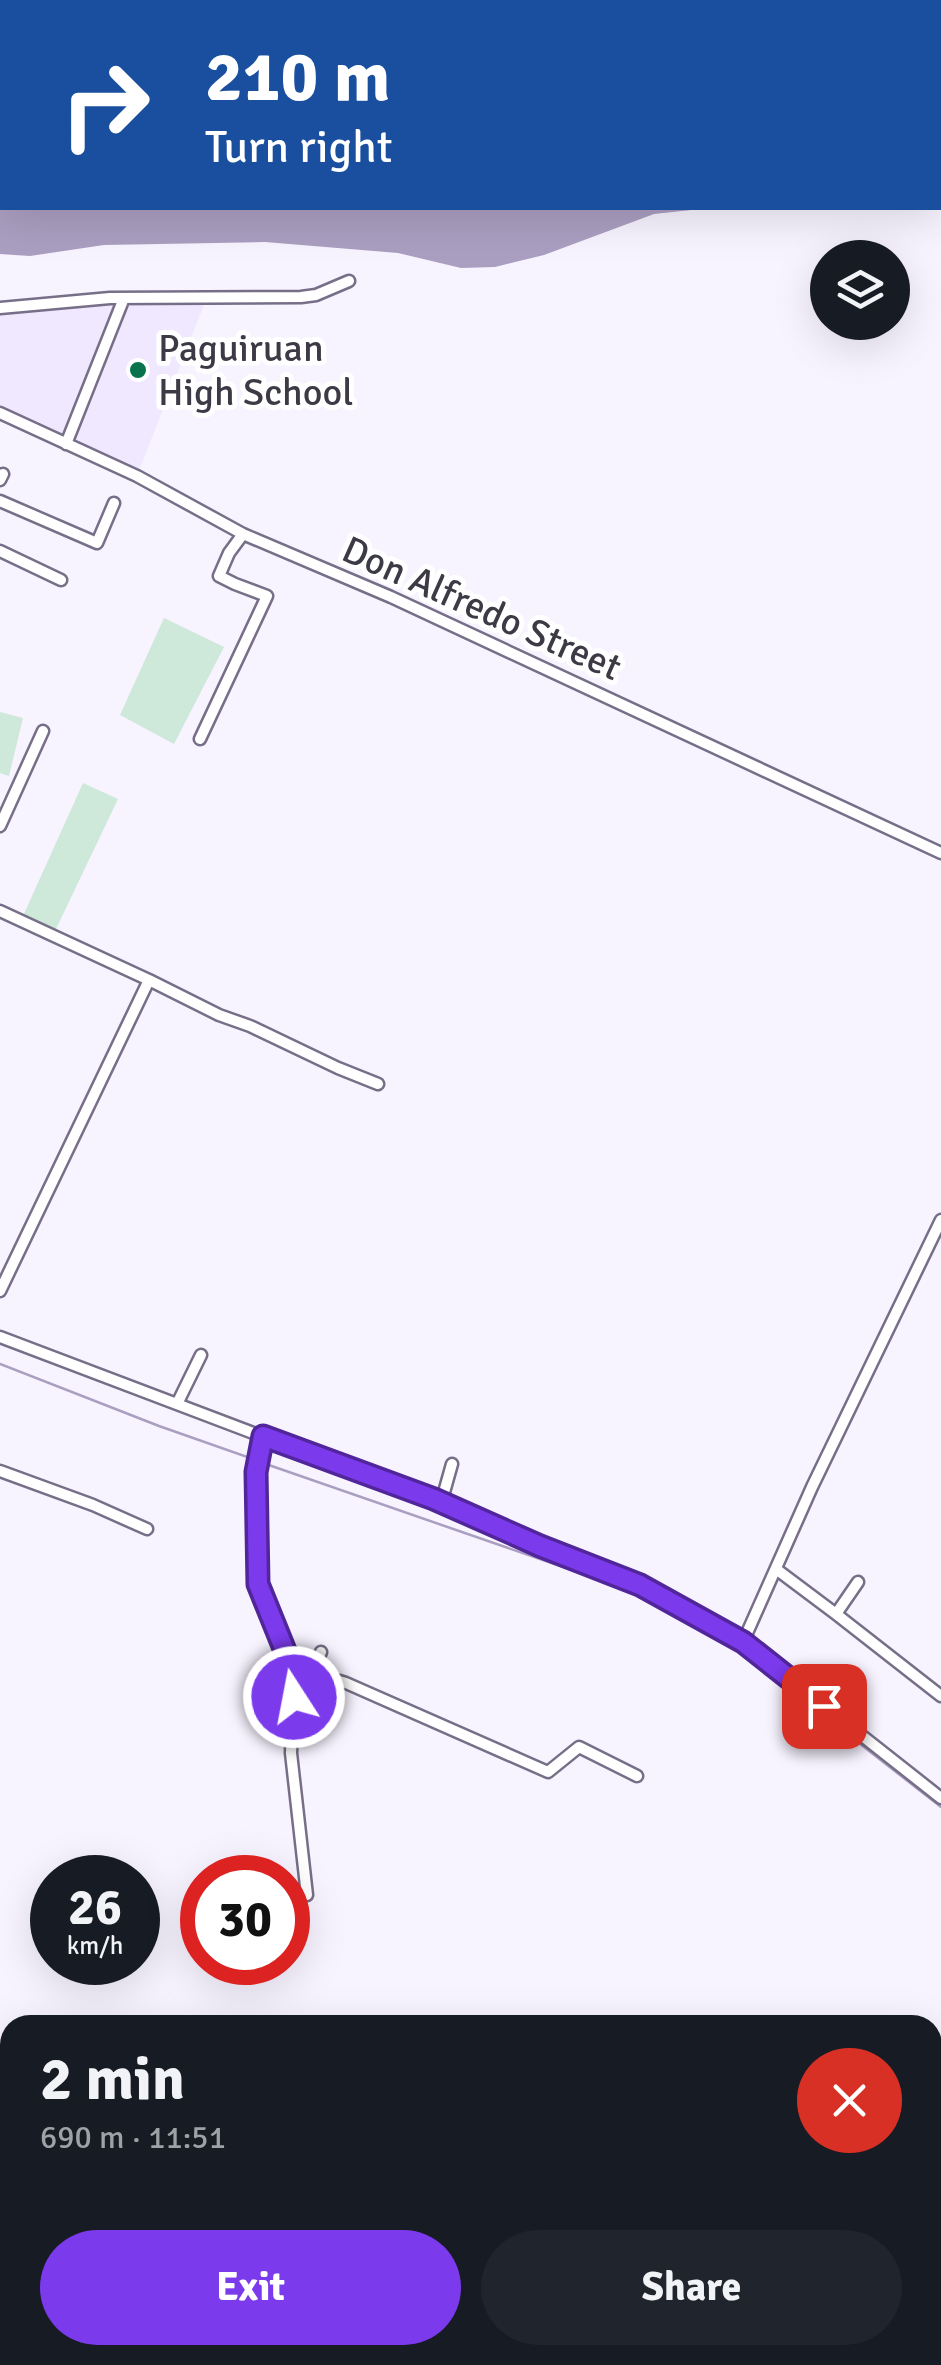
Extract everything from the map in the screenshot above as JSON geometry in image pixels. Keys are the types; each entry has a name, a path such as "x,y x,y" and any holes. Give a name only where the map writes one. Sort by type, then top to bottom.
{"street":[{"path":"0,308 124,298 302,297 349,281"},
{"path":"66,444 124,298"},
{"name":"Don Alfredo Street","path":"0,413 137,476 243,534 407,605 941,853"},
{"path":"0,501 97,543 114,503"},
{"path":"200,739 267,596 220,576 243,534"},
{"path":"0,550 62,580"},
{"path":"0,826 43,731"},
{"path":"0,911 219,1015 378,1084"},
{"path":"0,1291 149,980"},
{"path":"743,1642 812,1487 941,1220"},
{"path":"0,1337 262,1440 442,1504 640,1585 743,1642 941,1798"},
{"path":"178,1404 201,1354"},
{"path":"262,1440 256,1472 258,1584 294,1673 291,1753 302,1855"},
{"path":"442,1504 452,1464"},
{"path":"0,1471 147,1529"},
{"path":"776,1569 941,1696"},
{"path":"836,1614 858,1582"},
{"path":"321,1652 312,1673 346,1683 548,1772 579,1747 636,1776"}],"shaded area":[{"path":"0,210 691,210 654,214 544,255 495,267 461,268 398,253 265,242 104,245 30,256 0,254"},
{"name":"Paguiruan High School","path":"125,302 205,302 139,470 68,437"},
{"path":"119,303 61,437 0,410 0,310"}],"green space":[{"path":"164,618 224,647 174,744 120,715"},
{"path":"0,712 23,718 9,776 0,773"},
{"path":"83,783 118,799 55,931 23,916"}],"waterway":[{"path":"0,1364 256,1460"},
{"path":"263,1463 655,1599 751,1659 941,1807"}],"place":[{"name":"Paguiruan High School","path":"138,370"}],"route":[{"path":"294,1697 294,1673 258,1584 256,1472 263,1436 434,1499 640,1585 743,1642 824,1706"}]}
